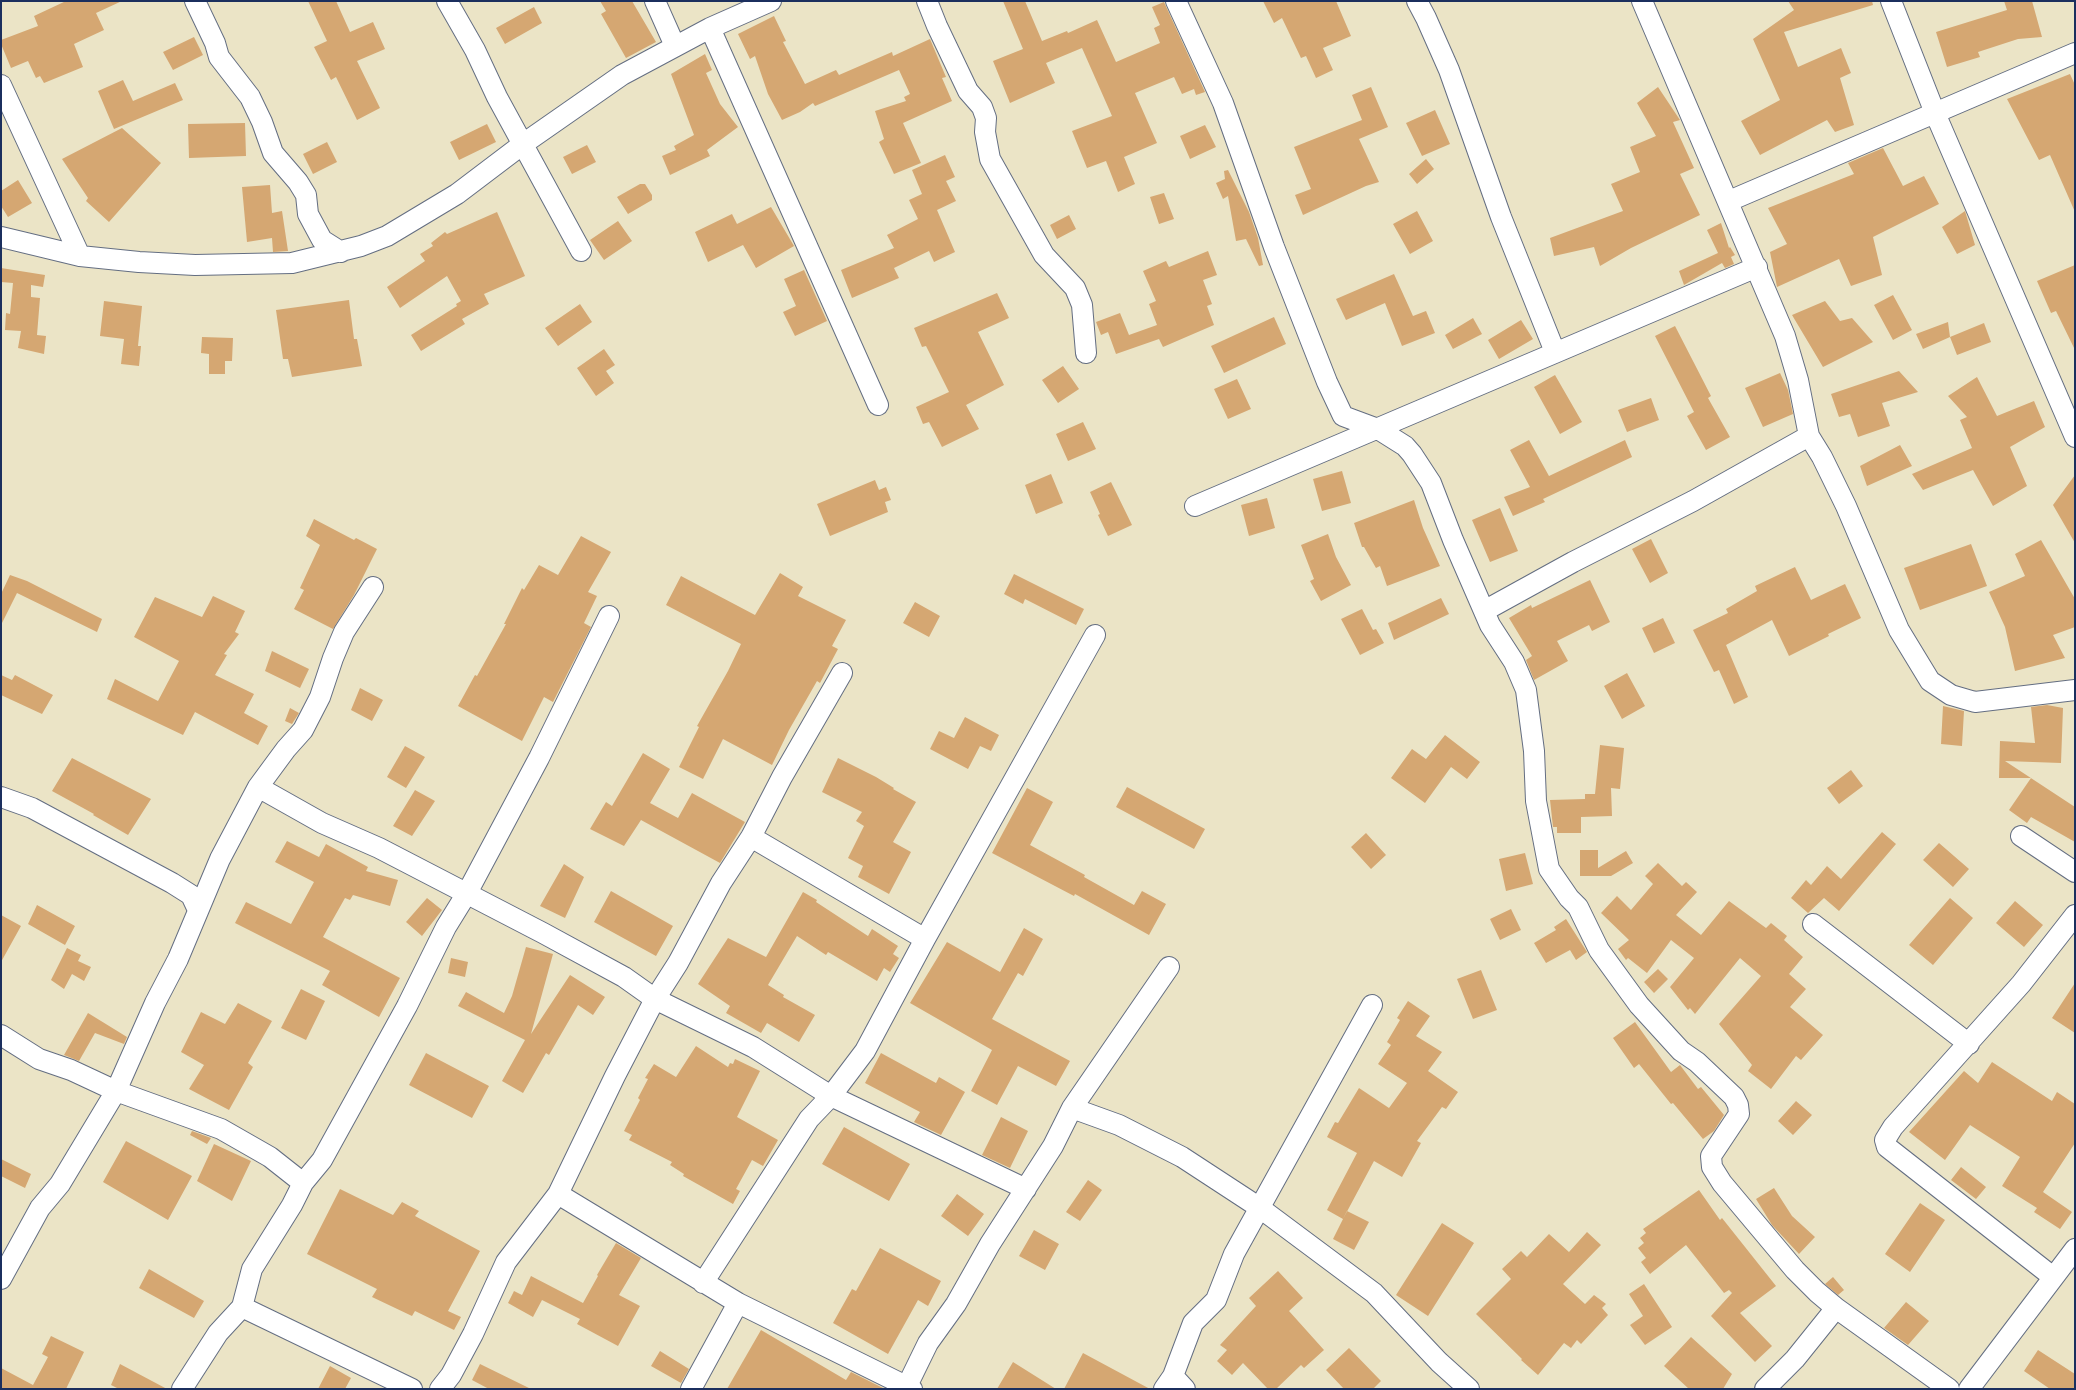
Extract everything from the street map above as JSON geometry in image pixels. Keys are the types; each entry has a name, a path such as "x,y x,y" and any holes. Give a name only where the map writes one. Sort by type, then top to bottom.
{"street":[{"path":"195,1 215,43 219,57 250,97 262,122 273,153 298,182 306,196 308,214 322,240 327,245 341,252"},
{"path":"448,1 522,144 582,251"},
{"path":"656,1 675,46"},
{"path":"1,237 80,256 149,263 292,264 341,252 387,236 457,194 522,144 622,75 710,28 771,1"},
{"path":"927,1 968,91 982,107 986,118 985,132 990,159 1044,255 1074,288 1082,305 1086,353"},
{"path":"1176,1 1223,103 1274,247 1327,382 1343,416 1378,429 1405,446 1431,483 1452,540 1490,625 1514,662 1526,690 1534,751 1536,801 1549,869 1578,907 1599,950 1639,1005 1680,1051 1697,1062 1734,1097 1739,1114 1711,1156 1712,1167 1722,1183 1795,1270 1836,1308 1949,1389"},
{"path":"1417,1 1448,70 1501,217 1555,352"},
{"path":"1642,1 1785,336 1798,380 1809,436 1822,457 1846,506 1899,630 1930,681 1951,695 1975,702 2075,690"},
{"path":"1891,1 1935,113 2075,437"},
{"path":"710,28 878,405"},
{"path":"1729,201 2075,53"},
{"path":"1,86 80,256"},
{"path":"1195,506 1756,267"},
{"path":"1484,611 1573,562 1693,501 1809,436"},
{"path":"1,1279 40,1208 60,1184 116,1091 155,1003 178,959 220,859 258,787 286,749 303,730 320,697 344,632 373,587"},
{"path":"182,1389 218,1333 242,1307 252,1269 292,1205 303,1183 322,1160 407,1006 446,927 467,893 539,758 609,616"},
{"path":"703,1283 809,1119 831,1096 865,1051 1094,635"},
{"path":"440,1389 451,1375 473,1334 506,1262 558,1194 615,1076 655,999 678,963 721,883 751,837 782,777 842,673"},
{"path":"258,787 322,823 379,848 624,977 655,999 752,1047 831,1096 1026,1189"},
{"path":"1,797 32,808 172,883 191,895 198,910"},
{"path":"2021,836 2075,872"},
{"path":"751,837 925,939"},
{"path":"2053,1277 1887,1147 1885,1140 1892,1127 1969,1044 2021,984 2075,915"},
{"path":"1813,924 1969,1044"},
{"path":"558,1194 738,1303 910,1387 928,1343 956,1304 990,1244 1053,1146 1072,1108 1169,967"},
{"path":"1174,1385 1193,1323 1216,1300 1234,1254 1372,1005"},
{"path":"1,1035 39,1059 71,1070 116,1091 221,1129 270,1157 303,1183"},
{"path":"1072,1108 1119,1125 1182,1157 1260,1208 1374,1293 1439,1362 1469,1389"},
{"path":"1969,1389 2075,1249"},
{"path":"691,1389 738,1303"},
{"path":"242,1307 412,1389"},
{"path":"1776,1385 1836,1308"}],"building":[{"path":"66,1 122,1 96,13 104,30 74,44 83,67 44,83 40,76 36,78 28,61 11,68 1,40 38,26 34,16"},
{"path":"308,1 336,1 350,32 373,22 385,49 357,61 380,108 357,120 336,77 331,80 314,47 327,41"},
{"path":"600,1 632,1 656,42 626,58 601,14 606,11"},
{"path":"1003,1 1025,1 1042,41 1067,31 1068,33 1097,20 1116,62 1160,43 1154,28 1160,25 1152,7 1164,2 1205,92 1196,95 1194,89 1182,94 1174,77 1135,93 1157,143 1124,157 1135,184 1118,192 1106,161 1087,168 1072,131 1112,116 1082,48 1046,63 1055,83 1010,103 993,61 1023,49"},
{"path":"1263,1 1336,1 1351,36 1323,48 1333,70 1316,78 1306,56 1301,58 1282,18 1274,23"},
{"path":"1788,1 1872,1 1873,5 1784,32 1798,67 1841,48 1851,73 1840,78 1854,125 1835,132 1827,120 1760,155 1741,121 1780,100 1753,39 1794,10"},
{"path":"2004,1 2032,1 2042,37 2018,39 1978,52 1980,57 1947,67 1936,32 2007,10"},
{"path":"534,7 542,23 505,44 496,28"},
{"path":"774,16 786,41 783,42 805,84 836,70 839,75 892,52 893,56 930,39 946,77 942,78 952,101 903,123 921,163 894,174 879,142 884,139 875,111 906,101 904,97 910,94 899,70 815,106 813,103 800,112 782,120 768,94 755,56 750,59 738,34"},
{"path":"194,37 203,55 173,70 163,52"},
{"path":"705,54 712,70 706,73 720,104 738,127 707,150 710,156 670,175 662,156 676,150 674,146 694,135 671,74"},
{"path":"2070,74 2075,85 2075,212 2050,155 2039,160 2007,99"},
{"path":"123,80 133,101 175,83 183,100 114,129 98,91"},
{"path":"1371,87 1388,127 1359,139 1379,182 1366,186 1303,215 1295,195 1311,189 1294,147 1362,120 1352,95"},
{"path":"1658,87 1680,120 1673,122 1694,168 1680,174 1700,215 1631,248 1600,266 1594,247 1554,256 1550,238 1623,211 1611,184 1640,172 1630,147 1656,136 1637,103"},
{"path":"1435,110 1450,144 1422,156 1406,123"},
{"path":"245,123 246,156 189,158 188,124"},
{"path":"487,124 496,142 459,160 450,142"},
{"path":"1205,125 1216,147 1190,159 1180,136"},
{"path":"122,128 161,163 109,222 86,201 88,198 62,159"},
{"path":"327,142 337,162 313,174 303,154"},
{"path":"587,145 596,162 572,174 563,157"},
{"path":"1883,148 1903,186 1924,176 1939,204 1873,237 1882,275 1851,286 1839,259 1777,287 1770,252 1787,244 1768,208 1854,174 1848,163"},
{"path":"945,155 955,177 946,181 956,201 937,210 955,252 934,262 929,251 894,268 899,278 852,298 841,270 894,248 887,235 918,219 909,200 922,194 912,170"},
{"path":"1426,159 1434,169 1417,184 1409,174"},
{"path":"1228,170 1249,212 1258,238 1263,265 1259,266 1246,239 1236,241 1228,196 1223,199 1216,183 1225,179 1224,171"},
{"path":"18,180 32,203 8,217 1,206 1,191"},
{"path":"640,184 645,184 652,195 652,200 628,214 617,197"},
{"path":"270,185 272,213 282,211 288,251 273,252 272,238 247,242 242,187"},
{"path":"1164,193 1174,219 1159,224 1150,197"},
{"path":"771,207 794,246 756,268 743,245 708,262 695,232 732,214 737,224"},
{"path":"1417,211 1433,241 1410,254 1393,224"},
{"path":"1965,211 1975,245 1957,254 1942,227"},
{"path":"497,212 525,276 484,294 489,304 462,319 465,324 421,351 411,335 457,306 456,304 461,301 447,276 400,308 387,287 425,261 420,254 433,246 431,243 445,232 447,234"},
{"path":"1069,215 1076,229 1057,239 1050,225"},
{"path":"618,221 632,241 604,260 590,240"},
{"path":"1721,223 1729,248 1735,255 1731,257 1734,264 1725,268 1722,263 1684,285 1679,271 1718,253 1707,230"},
{"path":"1208,251 1217,275 1203,280 1212,304 1207,306 1214,325 1163,347 1159,339 1116,354 1108,332 1101,335 1096,322 1120,313 1129,335 1157,325 1149,304 1156,301 1143,271 1166,261 1169,267"},
{"path":"2075,265 2075,350 2056,311 2051,313 2037,281"},
{"path":"1,268 45,275 43,287 31,285 31,297 40,298 37,335 46,336 44,354 18,348 21,331 5,330 6,313 10,314 13,283 1,282"},
{"path":"804,270 827,321 795,336 783,312 796,306 784,279"},
{"path":"1394,274 1413,316 1426,311 1435,333 1402,346 1385,303 1346,320 1336,299"},
{"path":"997,293 1009,318 978,332 1004,385 966,405 979,429 942,447 929,422 923,424 916,407 949,392 926,346 922,347 914,328"},
{"path":"1893,295 1912,330 1893,340 1874,305"},
{"path":"349,300 354,339 357,339 362,366 292,377 288,359 283,359 276,310"},
{"path":"104,301 142,306 138,346 141,346 139,366 121,364 124,339 100,336"},
{"path":"1825,301 1840,321 1852,318 1873,342 1823,367 1792,315"},
{"path":"580,304 592,322 558,346 545,328"},
{"path":"1274,317 1286,344 1224,373 1211,346"},
{"path":"1473,318 1482,334 1453,349 1445,335"},
{"path":"1521,320 1533,339 1499,359 1488,340"},
{"path":"1948,322 1950,337 1923,349 1916,334"},
{"path":"1984,323 1991,342 1957,355 1950,337"},
{"path":"1675,326 1711,396 1708,398 1730,437 1706,450 1687,416 1694,412 1655,336"},
{"path":"202,337 233,338 232,361 225,361 225,374 209,374 209,354 201,353"},
{"path":"604,349 615,365 606,371 614,383 596,396 577,368"},
{"path":"1063,366 1079,389 1058,403 1042,380"},
{"path":"1899,371 1918,392 1882,403 1890,426 1858,437 1850,414 1839,417 1831,394"},
{"path":"1780,373 1788,390 1793,414 1763,427 1745,388"},
{"path":"1555,375 1582,422 1560,434 1534,387"},
{"path":"1977,377 1997,416 2034,401 2045,427 2010,447 2027,486 1993,506 1973,470 1923,490 1912,474 1972,448 1960,420 1967,417 1948,396"},
{"path":"1237,379 1251,409 1228,419 1214,389"},
{"path":"1651,398 1659,420 1627,432 1618,410"},
{"path":"1083,422 1096,449 1068,461 1056,434"},
{"path":"1529,440 1549,476 1625,440 1632,457 1543,499 1545,502 1513,516 1504,497 1530,487 1510,450"},
{"path":"1900,445 1912,466 1867,486 1860,466"},
{"path":"1342,471 1351,503 1322,511 1313,479"},
{"path":"1051,474 1063,503 1036,514 1025,485"},
{"path":"2075,475 2075,543 2053,505"},
{"path":"875,480 879,490 886,487 891,500 885,502 888,512 830,536 817,504"},
{"path":"1111,482 1132,525 1108,536 1090,492"},
{"path":"1267,498 1275,528 1249,536 1241,505"},
{"path":"1414,500 1423,528 1440,566 1387,586 1380,566 1376,568 1364,547 1362,547 1354,523"},
{"path":"1500,508 1518,551 1490,562 1472,520"},
{"path":"314,519 354,540 356,538 377,549 354,595 333,629 294,609 304,590 300,588 320,545 306,536"},
{"path":"1328,534 1336,557 1351,585 1321,601 1310,581 1314,579 1301,545"},
{"path":"581,536 611,552 588,592 597,596 584,623 591,627 553,702 544,697 522,741 458,706 506,624 504,624 522,588 524,590 539,565 558,575"},
{"path":"1651,539 1668,573 1650,583 1632,549"},
{"path":"2041,540 2075,599 2075,627 2053,635 2065,658 2015,671 2005,627 1989,592 2025,576 2015,554"},
{"path":"1971,544 1987,586 1920,610 1904,568"},
{"path":"1795,567 1811,600 1845,584 1861,618 1789,656 1772,620 1726,645 1748,697 1734,704 1719,670 1714,672 1693,630 1728,613 1726,609 1757,591 1755,586"},
{"path":"780,573 803,587 798,596 846,620 832,646 838,649 820,683 817,681 789,730 772,765 723,739 703,779 679,767 699,727 697,726 741,644 666,605 681,576 755,615"},
{"path":"1014,574 1084,609 1076,625 1025,599 1023,604 1004,594"},
{"path":"10,575 27,581 102,619 97,632 17,593 1,625 1,594"},
{"path":"1590,580 1610,622 1592,631 1589,625 1557,641 1568,661 1534,680 1526,660 1532,656 1509,618 1531,605 1532,608"},
{"path":"213,596 245,611 235,632 239,634 224,654 227,655 215,675 254,694 244,713 268,726 258,745 195,712 183,735 107,699 115,679 158,701 179,661 134,637 155,597 202,617"},
{"path":"1441,598 1449,614 1394,640 1388,623"},
{"path":"915,602 940,616 929,637 903,623"},
{"path":"1362,609 1373,630 1376,629 1384,643 1360,655 1341,619"},
{"path":"1663,618 1675,643 1654,653 1642,628"},
{"path":"272,651 309,669 300,688 265,671"},
{"path":"1627,673 1645,706 1622,719 1604,686"},
{"path":"1,675 12,680 15,675 53,695 42,714 1,695"},
{"path":"360,688 383,700 372,721 351,710"},
{"path":"2047,705 2063,708 2061,763 2005,761 2031,778 1999,778 2000,741 2035,743 2031,707"},
{"path":"1943,706 1964,711 1962,746 1941,744"},
{"path":"290,708 299,713 292,724 285,721"},
{"path":"965,717 999,735 991,751 980,746 968,769 930,749 939,731 954,738"},
{"path":"1445,735 1480,762 1467,779 1451,767 1425,803 1391,778 1412,749 1426,759"},
{"path":"1600,745 1624,748 1620,789 1611,788 1612,816 1581,817 1581,833 1557,833 1557,827 1553,827 1550,800 1585,799 1585,794 1595,794"},
{"path":"405,746 425,757 406,788 387,777"},
{"path":"643,753 670,769 650,803 678,818 692,793 745,822 720,863 641,820 624,846 590,829 606,802 612,806"},
{"path":"72,758 151,799 128,835 52,791"},
{"path":"838,758 876,777 916,802 893,842 911,852 889,894 858,877 863,866 848,858 864,826 856,821 862,812 822,792"},
{"path":"1851,770 1863,786 1839,804 1827,788"},
{"path":"2031,778 2075,807 2075,842 2031,817 2027,823 2009,810"},
{"path":"1127,787 1205,829 1194,849 1116,807"},
{"path":"1027,788 1053,802 1030,845 1134,905 1142,891 1166,904 1149,935 1075,894 1074,896 992,853"},
{"path":"415,790 435,801 412,836 393,826"},
{"path":"1882,832 1896,844 1839,911 1824,898 1808,913 1791,898 1806,880 1811,885 1827,866 1841,879"},
{"path":"1366,833 1386,855 1371,869 1351,847"},
{"path":"287,841 319,857 326,844 368,867 366,871 398,880 390,906 353,895 350,900 345,898 323,937 400,978 379,1017 322,985 330,971 235,923 246,902 291,924 314,882 275,862"},
{"path":"1939,843 1969,869 1953,887 1923,860"},
{"path":"1580,850 1598,850 1598,868 1626,851 1633,863 1611,876 1580,876"},
{"path":"1525,853 1533,884 1506,891 1499,859"},
{"path":"1658,863 1682,886 1686,882 1697,892 1676,915 1701,935 1729,901 1766,928 1771,923 1787,936 1784,940 1803,957 1789,974 1806,989 1790,1007 1823,1035 1801,1060 1796,1056 1771,1089 1748,1071 1752,1065 1719,1024 1761,976 1740,958 1695,1014 1690,1008 1688,1010 1670,987 1694,958 1671,940 1647,973 1628,958 1626,960 1618,949 1629,940 1601,913 1617,896 1631,910 1653,884 1645,876"},
{"path":"564,864 584,877 565,918 540,906"},
{"path":"611,891 673,926 656,956 594,922"},
{"path":"803,892 868,936 872,929 898,946 893,954 899,958 890,972 884,968 877,981 828,952 826,955 797,936 768,985 784,995 783,997 815,1015 799,1042 767,1023 761,1033 726,1013 730,1006 698,984 728,938 766,957"},
{"path":"427,898 442,910 422,936 406,922"},
{"path":"1950,898 1973,918 1933,965 1909,945"},
{"path":"2015,901 2043,925 2024,947 1996,923"},
{"path":"37,905 75,926 65,945 28,924"},
{"path":"1511,909 1521,930 1500,940 1490,919"},
{"path":"1,915 21,926 1,962"},
{"path":"1566,919 1587,952 1576,960 1570,950 1546,963 1534,943 1556,930 1554,927"},
{"path":"1024,928 1043,939 1023,976 1018,973 992,1019 1070,1061 1056,1086 1018,1066 997,1105 971,1091 992,1050 910,1003 947,942 1000,972"},
{"path":"526,947 553,954 531,1034 570,975 605,997 593,1015 578,1005 549,1055 546,1053 523,1093 502,1081 525,1040 458,1006 466,992 504,1013 512,996"},
{"path":"67,948 81,955 78,961 91,967 84,981 72,974 64,989 51,980"},
{"path":"451,958 468,962 465,977 448,973"},
{"path":"1658,969 1668,979 1654,993 1644,982"},
{"path":"1481,970 1497,1010 1473,1019 1457,979"},
{"path":"2075,983 2075,1033 2052,1018"},
{"path":"301,989 325,1001 306,1040 281,1028"},
{"path":"1408,1001 1430,1016 1416,1036 1442,1052 1428,1071 1458,1092 1446,1109 1442,1107 1417,1141 1421,1143 1402,1177 1374,1161 1343,1219 1327,1210 1357,1153 1327,1137 1335,1122 1338,1123 1359,1088 1389,1108 1407,1083 1378,1064 1391,1045 1387,1042 1400,1020 1397,1018"},
{"path":"238,1003 272,1021 248,1063 253,1067 229,1110 189,1089 204,1065 181,1052 201,1012 225,1024"},
{"path":"88,1013 127,1037 124,1044 95,1033 79,1061 64,1055"},
{"path":"1635,1022 1671,1072 1680,1065 1698,1089 1701,1087 1724,1115 1714,1131 1703,1139 1673,1103 1671,1104 1639,1064 1634,1068 1613,1038"},
{"path":"696,1046 728,1067 730,1063 733,1064 735,1059 760,1071 737,1117 778,1140 763,1166 752,1160 736,1189 740,1191 733,1204 683,1176 684,1174 670,1165 672,1162 629,1140 632,1135 624,1131 640,1100 638,1098 648,1079 645,1078 654,1064 676,1077"},
{"path":"426,1053 489,1086 472,1118 409,1085"},
{"path":"881,1053 936,1083 939,1077 965,1092 941,1135 914,1122 920,1112 865,1083"},
{"path":"1992,1062 2052,1101 2057,1092 2075,1104 2075,1143 2043,1192 2072,1212 2060,1229 2034,1212 2037,1208 2002,1186 2020,1157 1970,1125 1945,1160 1909,1132 1964,1071 1978,1083"},
{"path":"1796,1101 1812,1115 1793,1135 1778,1121"},
{"path":"1001,1117 1028,1131 1010,1168 982,1155"},
{"path":"844,1127 910,1164 889,1201 822,1164"},
{"path":"192,1131 211,1138 207,1144 190,1135"},
{"path":"126,1141 192,1176 168,1220 103,1182"},
{"path":"214,1144 251,1161 232,1201 197,1181"},
{"path":"1,1159 31,1174 25,1188 1,1176"},
{"path":"1961,1167 1986,1187 1976,1199 1951,1180"},
{"path":"1088,1180 1102,1190 1080,1221 1066,1212"},
{"path":"1774,1188 1792,1216 1815,1237 1799,1254 1772,1225 1756,1199"},
{"path":"340,1189 393,1215 402,1202 419,1211 415,1216 480,1251 448,1311 461,1317 454,1330 415,1311 412,1316 372,1297 377,1289 307,1254"},
{"path":"1699,1190 1720,1220 1722,1218 1776,1286 1740,1313 1772,1346 1755,1362 1711,1316 1732,1293 1729,1290 1724,1293 1686,1245 1650,1274 1641,1262 1646,1258 1638,1248 1644,1243 1640,1238 1646,1233 1643,1229"},
{"path":"957,1194 984,1214 968,1236 941,1216"},
{"path":"1920,1203 1945,1220 1910,1272 1885,1254"},
{"path":"1347,1211 1369,1222 1354,1250 1333,1239"},
{"path":"1442,1223 1474,1243 1428,1316 1396,1295"},
{"path":"1034,1230 1059,1244 1045,1270 1019,1256"},
{"path":"1587,1232 1601,1245 1563,1284 1585,1304 1594,1295 1606,1304 1602,1308 1608,1315 1581,1344 1577,1340 1571,1348 1564,1343 1538,1375 1476,1314 1511,1279 1502,1269 1521,1251 1527,1257 1549,1234 1569,1252"},
{"path":"616,1243 641,1258 619,1295 640,1306 618,1346 577,1324 580,1319 542,1300 533,1317 508,1303 514,1291 522,1295 531,1276 583,1303"},
{"path":"880,1248 941,1281 928,1306 918,1300 888,1354 833,1323 852,1289 856,1291"},
{"path":"149,1269 204,1301 194,1318 139,1288"},
{"path":"1278,1271 1303,1298 1289,1311 1324,1350 1304,1368 1301,1365 1276,1389 1268,1389 1243,1363 1232,1375 1217,1361 1227,1350 1220,1345 1256,1306 1249,1298"},
{"path":"1833,1277 1844,1290 1838,1295 1825,1284"},
{"path":"1644,1284 1672,1327 1645,1345 1630,1325 1643,1316 1629,1294"},
{"path":"1906,1302 1929,1321 1908,1345 1884,1328"},
{"path":"761,1330 846,1380 851,1372 885,1389 727,1389"},
{"path":"51,1336 84,1352 66,1389 1,1389 1,1368 33,1385 48,1357 42,1354"},
{"path":"1691,1337 1732,1374 1723,1389 1689,1389 1664,1366"},
{"path":"1349,1348 1381,1381 1373,1389 1344,1389 1326,1370"},
{"path":"2038,1350 2075,1374 2075,1389 2050,1389 2024,1371"},
{"path":"660,1351 689,1369 681,1383 651,1366"},
{"path":"1083,1353 1150,1389 1064,1389"},
{"path":"1013,1362 1056,1389 997,1389"},
{"path":"120,1364 167,1389 119,1389 111,1385"},
{"path":"480,1364 531,1389 489,1389 472,1380"},
{"path":"330,1366 351,1378 345,1389 318,1389"}]}
